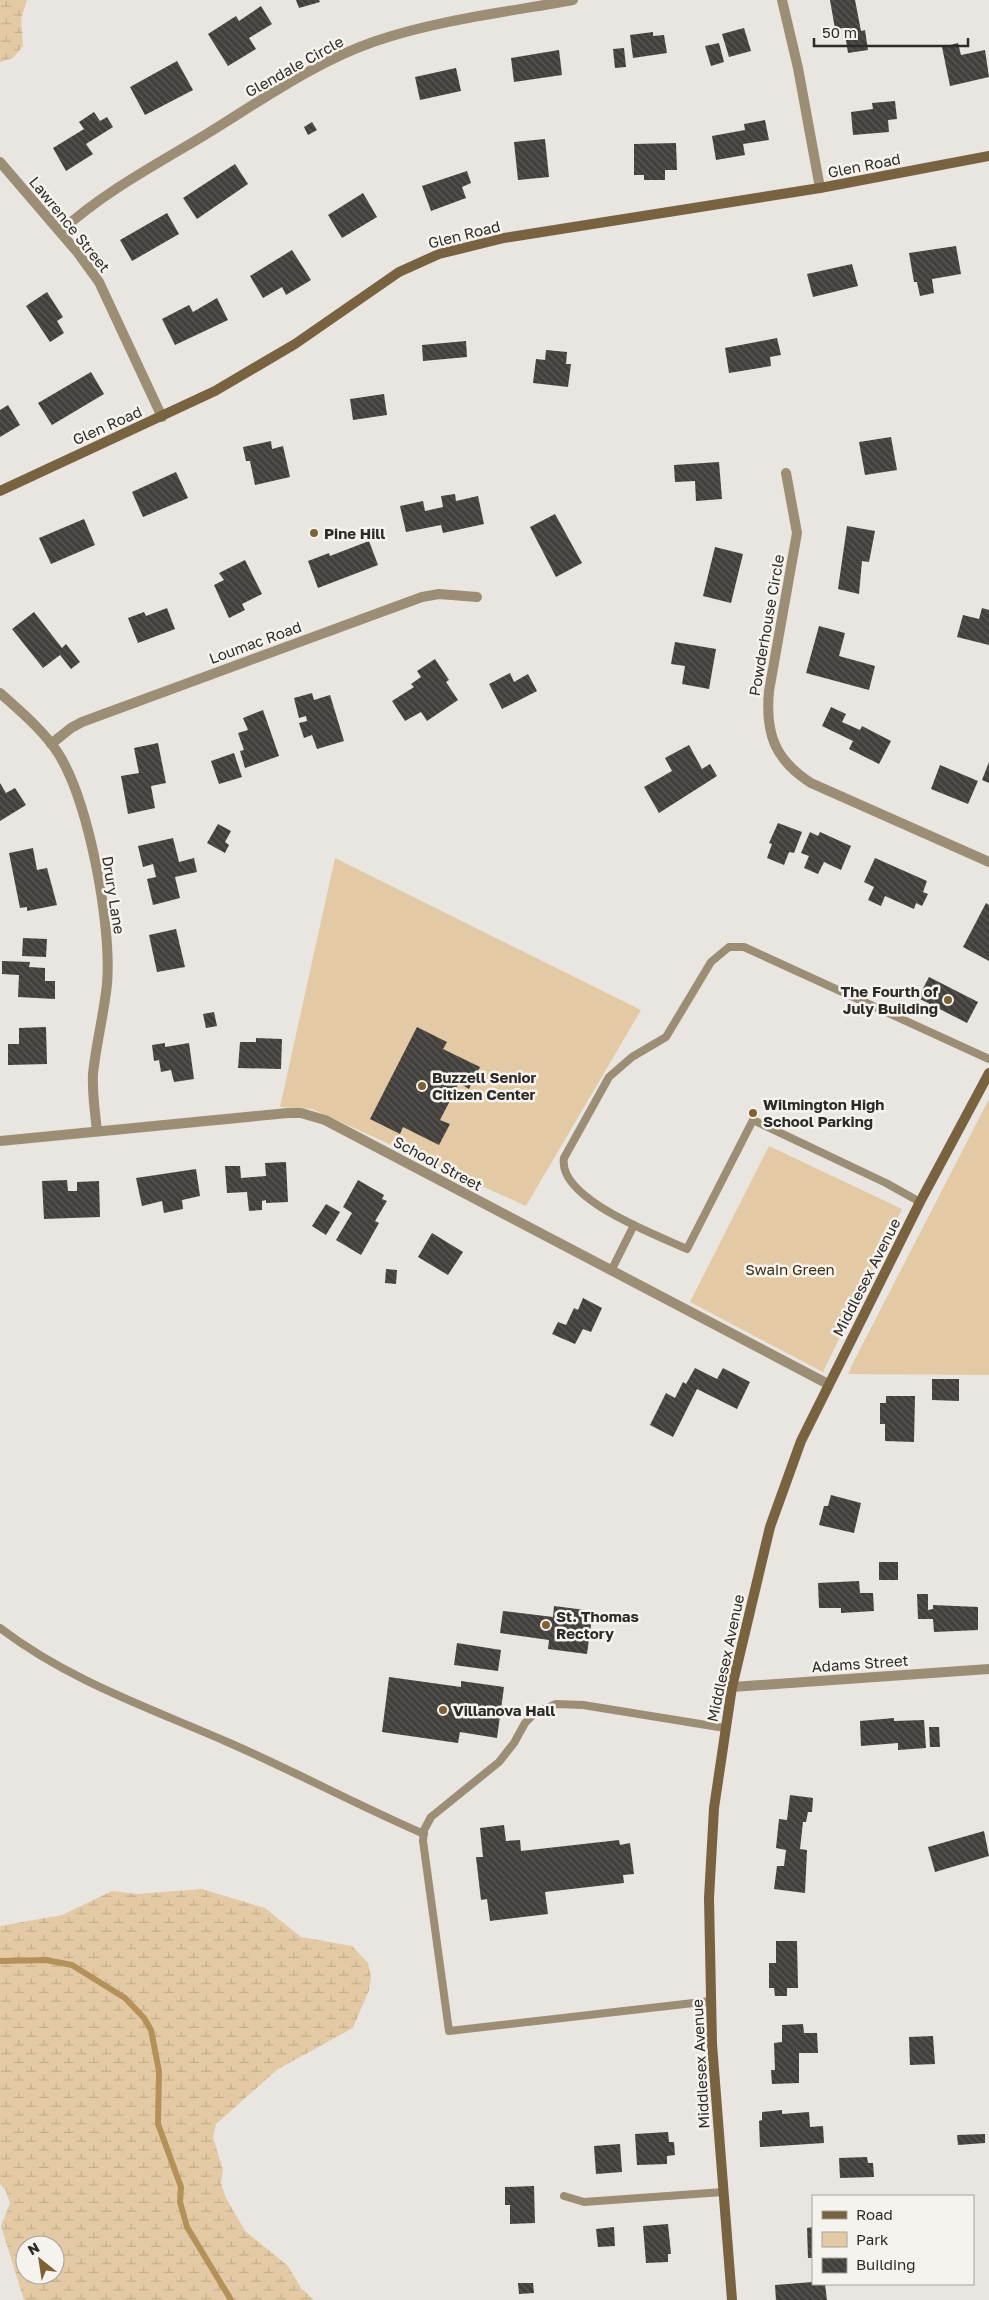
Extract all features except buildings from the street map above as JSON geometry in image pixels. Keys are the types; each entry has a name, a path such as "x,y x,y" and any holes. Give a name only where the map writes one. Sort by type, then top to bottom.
{"street":[{"name":"Glendale Circle","path":"61,232 103,196 283,87 353,50 374,42 431,27 573,0"},
{"path":"782,0 798,68 820,188"},
{"name":"Glen Road","path":"0,491 162,417 252,371 400,272 438,254 504,238 820,188 989,156"},
{"name":"Lawrence Street","path":"0,162 61,232 99,282 119,321 162,417"},
{"name":"Powderhouse Circle","path":"786,473 797,529 769,692 769,725 775,746 791,769 811,783 989,862"},
{"name":"Loumac Road","path":"51,744 82,722 422,597 439,594 477,597"},
{"name":"Drury Lane","path":"0,693 51,744 69,772 78,798 96,870 105,923 107,983 93,1076 96,1131"},
{"name":"Middlesex Avenue","path":"732,2300 711,2000 710,1860 714,1808 732,1688 776,1506 801,1441 920,1202 989,1073"},
{"name":"School Street","path":"0,1141 295,1113 309,1115 325,1120 828,1384"},
{"name":"Adams Street","path":"732,1688 989,1669"}],"lane":[{"path":"920,1202 894,1187 752,1120 687,1249 614,1216 591,1201 569,1176 563,1163 564,1158 609,1078 632,1057 666,1037 711,962 724,949 736,946 989,1060"},
{"path":"611,1271 634,1225"},
{"path":"0,1628 34,1653 99,1688 227,1742 424,1834"},
{"path":"711,2000 449,2032 424,1834 426,1824 431,1817 499,1762 530,1717 550,1705 567,1703 583,1705 725,1728"},
{"path":"564,2196 584,2202 723,2192"}],"green space":[{"path":"0,0 27,0 21,19 23,46 13,58 0,62"},
{"path":"335,858 641,1010 526,1206 312,1109 280,1107"},
{"path":"989,1099 989,1375 848,1374 855,1359"},
{"name":"Swain Green","path":"769,1146 902,1209 823,1372 690,1302"},
{"path":"202,1889 265,1908 301,1937 352,1946 368,1963 371,1977 369,1990 353,2028 278,2069 216,2124 213,2137 223,2170 221,2183 226,2198 245,2231 288,2266 301,2288 314,2300 24,2300 19,2285 65,2285 65,2235 15,2235 15,2271 1,2226 10,2203 6,2191 0,2184 0,1926 62,1915 112,1891 137,1894"}],"waterway":[{"path":"0,1961 46,1960 72,1965 125,1998 144,2018 151,2030 159,2071 158,2124 181,2187 180,2202 187,2227 231,2300"}],"place":[{"name":"Pine Hill","path":"314,533"},
{"name":"The Fourth of July Building","path":"948,1000"},
{"name":"Buzzell Senior Citizen Center","path":"422,1086"},
{"name":"Wilmington High School Parking","path":"753,1113"},
{"name":"St. Thomas Rectory","path":"546,1625"},
{"name":"Villanova Hall","path":"443,1710"}]}
